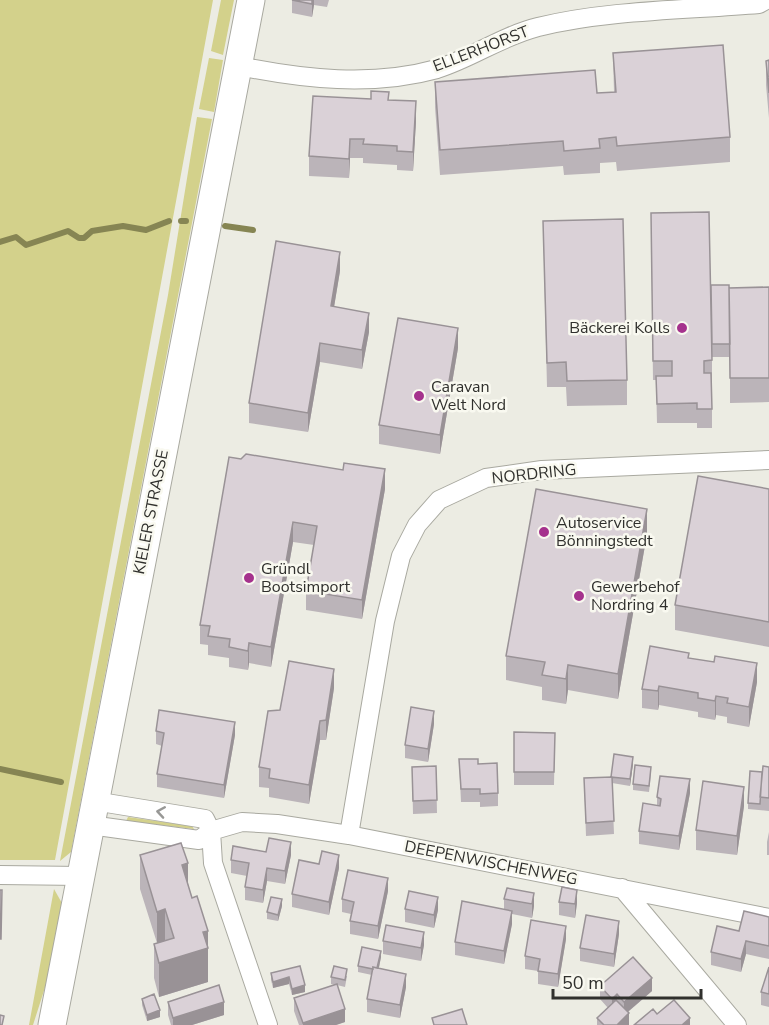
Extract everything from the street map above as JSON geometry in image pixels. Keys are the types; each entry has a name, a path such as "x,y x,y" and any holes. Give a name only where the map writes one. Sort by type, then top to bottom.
{"main road":[{"name":"KIELER STRASSE","path":"52,1025 251,0"}],"street":[{"name":"ELLERHORST","path":"238,66 290,76 367,79 436,69 512,35 538,27 648,13 765,5"},
{"name":"NORDRING","path":"349,835 385,621 401,556 417,525 439,500 486,478 542,470 769,460"},
{"name":"DEEPENWISCHENWEG","path":"92,813 199,840 211,831 242,822 349,835 769,918"},
{"path":"211,831 213,863 268,1025"},
{"path":"0,875 81,876"},
{"path":"622,888 737,1025"}],"shaded area":[{"path":"0,0 213,0 55,860 0,860"},
{"path":"221,0 234,0 223,55 211,51"},
{"path":"209,58 223,60 214,112 199,109"},
{"path":"197,117 212,119 71,852 60,861 168,295"},
{"path":"128,817 192,826 194,829 126,821"},
{"path":"54,889 63,905 49,975 33,1025 29,1025"}],"building":[{"path":"292,0 312,0 312,4"},
{"path":"723,45 730,137 617,146 616,137 599,139 600,148 564,151 563,141 440,150 435,82 595,70 597,93 616,92 613,53"},
{"path":"769,60 769,93 766,61"},
{"path":"371,91 389,92 388,100 416,101 413,152 397,151 397,146 363,144 364,139 350,139 349,159 309,156 313,96 371,99"},
{"name":"Bäckerei Kolls","path":"709,212 712,360 704,361 704,373 711,373 712,409 697,409 697,403 657,404 656,376 672,376 672,361 653,361 651,213"},
{"path":"623,219 627,380 567,381 566,362 547,363 543,221"},
{"path":"276,241 340,252 331,306 369,313 362,350 320,343 308,413 249,403"},
{"path":"711,285 729,285 730,344 712,344"},
{"path":"769,287 769,378 730,378 729,288"},
{"name":"Caravan Welt Nord","path":"398,318 458,328 440,435 379,425"},
{"name":"Gründl Bootsimport","path":"246,454 343,470 344,463 385,469 362,600 306,591 317,526 293,522 271,647 249,643 248,651 229,647 230,639 208,636 210,626 200,625 229,457 241,459"},
{"path":"698,476 769,489 769,622 675,605"},
{"name":"Gewerbehof Nordring 4","path":"536,489 647,509 618,674 568,665 566,679 542,675 545,662 506,656"},
{"path":"650,646 689,653 688,658 714,662 715,656 757,663 749,707 727,703 728,698 716,696 715,701 698,698 698,693 659,686 658,691 642,689"},
{"path":"289,661 334,669 326,720 320,721 309,785 269,778 270,769 259,767 268,711 280,710"},
{"path":"411,707 434,711 428,749 405,745"},
{"path":"159,710 235,722 224,785 157,774 164,733 156,731"},
{"path":"514,732 555,733 554,772 514,772"},
{"path":"614,754 633,757 630,779 611,777"},
{"path":"459,759 478,759 478,764 497,763 498,793 480,794 480,789 461,789"},
{"path":"635,765 651,767 649,786 633,784"},
{"path":"436,766 437,800 413,801 412,767"},
{"path":"763,766 769,767 769,798 760,797"},
{"path":"750,771 762,772 760,804 748,803"},
{"path":"660,776 690,779 679,836 639,831 643,803 660,806 661,799 657,797"},
{"path":"612,777 614,821 586,823 584,778"},
{"path":"703,781 744,787 737,836 696,830"},
{"path":"269,838 291,842 285,871 267,868 263,890 245,887 249,863 231,860 233,846 266,852"},
{"path":"181,843 188,863 182,865 192,898 197,896 208,931 203,932 208,948 159,963 154,944 174,938 165,909 157,912 140,855"},
{"path":"322,851 339,855 329,902 292,894 299,860 319,864"},
{"path":"348,870 388,878 378,926 350,921 354,902 342,899"},
{"path":"562,887 577,890 575,904 559,902"},
{"path":"507,888 534,893 532,904 504,899"},
{"path":"0,890 2,890 1,939 0,939"},
{"path":"409,891 438,897 434,915 405,909"},
{"path":"271,897 282,899 278,915 267,912"},
{"path":"462,901 512,911 504,951 455,942"},
{"path":"744,911 769,917 769,946 746,941 741,959 711,952 717,926 739,931"},
{"path":"586,915 619,921 614,954 580,948"},
{"path":"531,920 566,926 558,974 538,971 540,959 525,956"},
{"path":"386,925 424,932 421,948 383,941"},
{"path":"362,947 381,951 377,968 358,966"},
{"path":"633,957 652,978 624,1002 617,994 612,999 600,986"},
{"path":"300,966 305,985 292,989 289,977 273,982 271,973"},
{"path":"334,966 347,969 345,980 331,977"},
{"path":"373,967 406,974 400,1005 367,999"},
{"path":"769,967 769,994 761,992"},
{"path":"337,984 345,1009 303,1023 294,998"},
{"path":"219,985 224,1002 173,1018 168,1002"},
{"path":"154,994 160,1010 147,1015 142,999"},
{"path":"616,1000 629,1013 617,1025 604,1025 597,1018"},
{"path":"674,1000 690,1018 682,1025 634,1025 653,1009 657,1014"},
{"path":"462,1009 467,1025 434,1025 432,1018"},
{"path":"0,1015 4,1016 2,1025 0,1025"}],"waterway":[{"path":"0,242 16,237 26,245 68,231 79,238 84,238 92,231 123,226 146,230 169,221"},
{"path":"181,221 186,221"},
{"path":"225,226 253,230"},
{"path":"0,769 61,782"}],"place":[{"name":"Bäckerei Kolls","path":"682,328"},
{"name":"Caravan Welt Nord","path":"419,396"},
{"name":"Autoservice Bönningstedt","path":"544,532"},
{"name":"Gründl Bootsimport","path":"249,578"},
{"name":"Gewerbehof Nordring 4","path":"579,596"}]}
